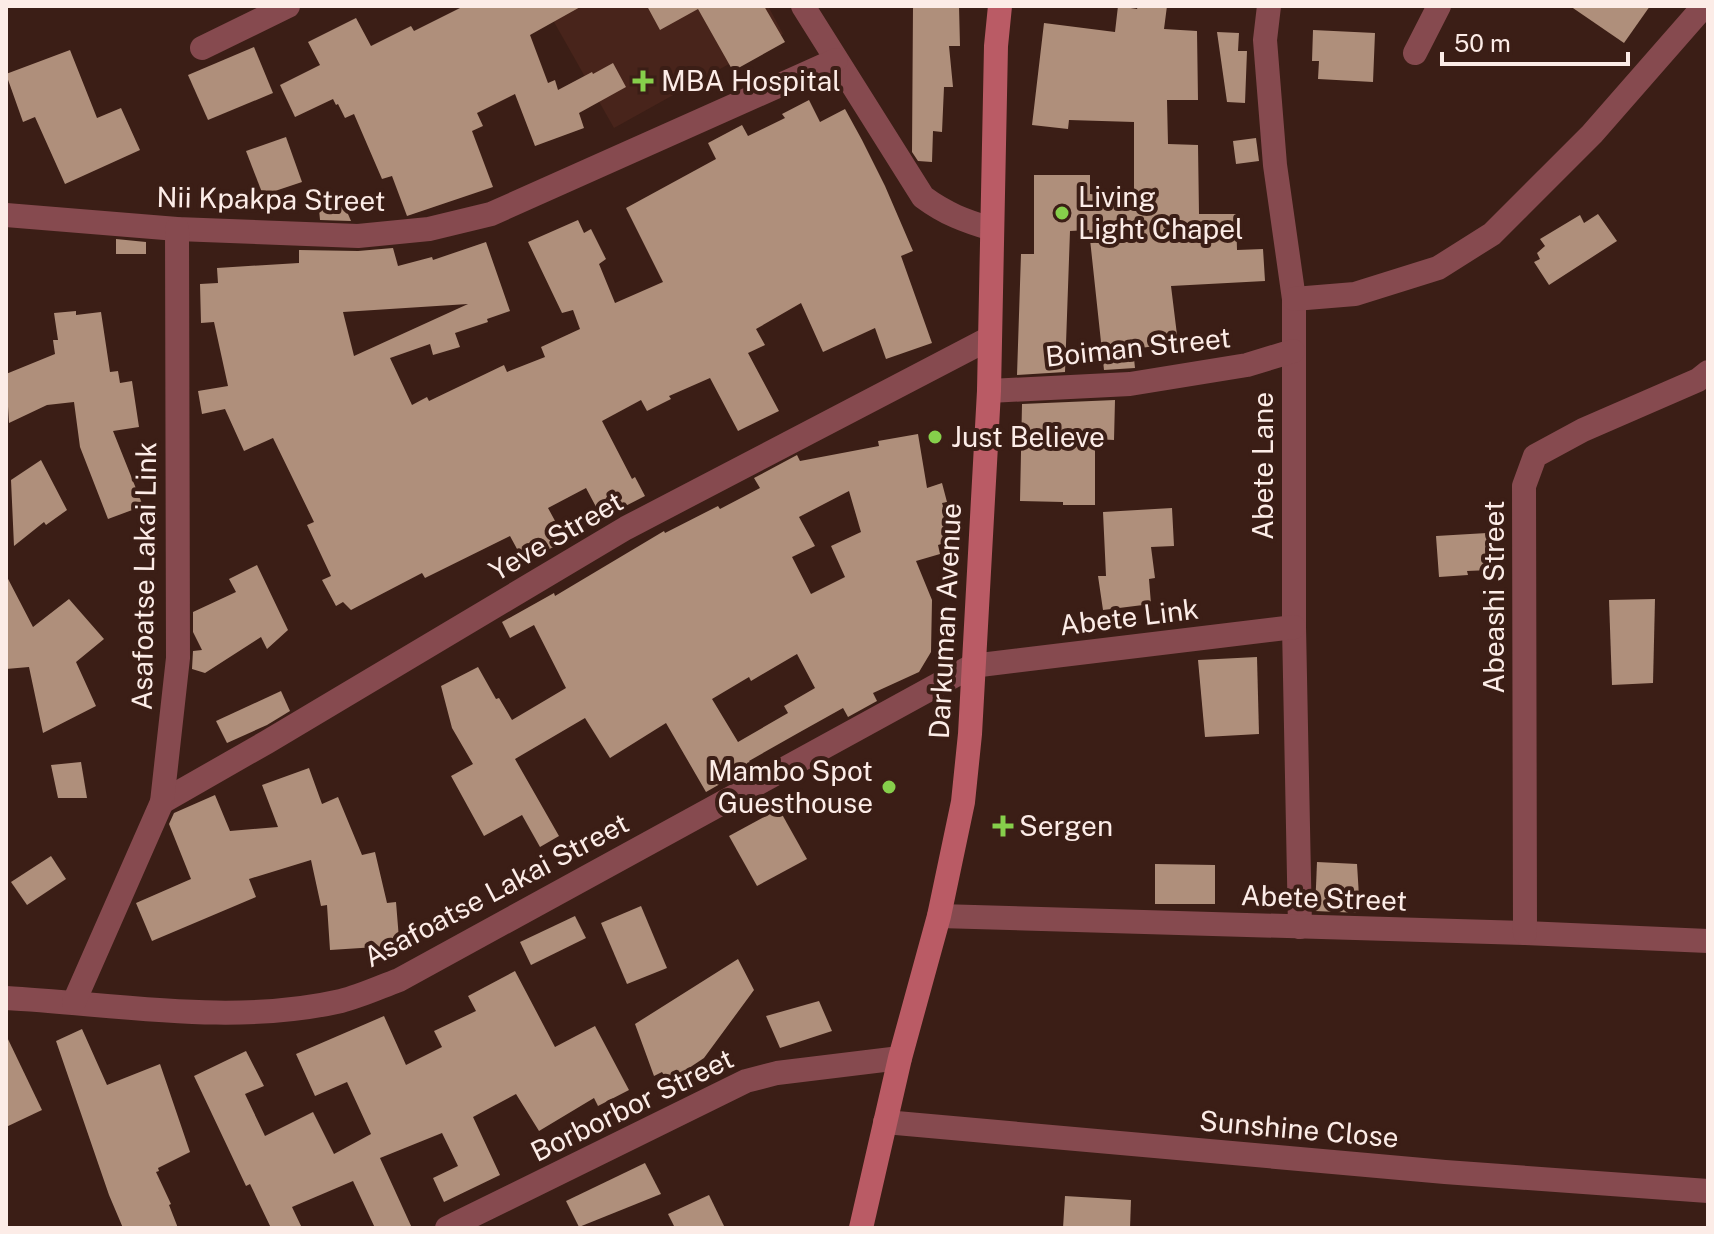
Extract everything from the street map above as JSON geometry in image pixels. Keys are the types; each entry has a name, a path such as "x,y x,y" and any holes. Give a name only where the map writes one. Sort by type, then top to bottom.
{"street":[{"path":"202,48 288,6"},
{"path":"803,6 923,197 943,212 992,229"},
{"name":"Darkuman Avenue","path":"861,1228 900,1058 939,916 963,802 970,734 989,391 996,46 1000,6"},
{"name":"Abete Lane","path":"1269,6 1265,40 1275,165 1294,299 1294,627 1300,927"},
{"path":"1415,53 1439,6"},
{"path":"1294,299 1355,294 1438,268 1492,234 1592,134 1704,6"},
{"name":"Nii Kpakpa Street","path":"6,215 177,229 358,236 429,229 491,214 836,60"},
{"name":"Asafoatse Lakai Link","path":"74,1002 162,802 178,658 177,229"},
{"name":"Yeve Street","path":"162,802 626,528 990,338"},
{"name":"Boiman Street","path":"989,391 1130,384 1247,365 1293,351"},
{"name":"Abeashi Street","path":"1525,933 1524,486 1535,456 1583,430 1698,380 1708,372"},
{"name":"Abete Link","path":"972,666 1294,627"},
{"name":"Asafoatse Lakai Street","path":"6,998 196,1012 260,1011 343,1000 399,980 972,666"},
{"name":"Abete Street","path":"939,916 1708,941"},
{"name":"Borborbor Street","path":"447,1228 746,1081 777,1073 900,1058"},
{"name":"Sunshine Close","path":"885,1122 1445,1172 1708,1191"}],"shaded area":[{"name":"MBA Hospital","path":"545,6 768,6 783,34 614,128"}],"building":[{"path":"464,6 582,6 530,35 548,83 555,80 558,90 613,63 626,87 579,113 584,128 535,146 515,94 477,113 483,126 472,131 493,187 407,216 392,176 382,179 354,114 345,118 333,99 295,117 280,85 320,65 308,42 356,18 371,46 411,26 414,31"},
{"path":"647,6 764,6 785,42 733,71 698,9 660,30"},
{"path":"913,6 959,6 960,46 949,46 953,87 944,87 942,132 933,131 932,162 918,161 912,152"},
{"path":"1118,6 1137,9 1138,6 1167,6 1164,29 1197,31 1198,100 1167,100 1168,144 1198,145 1199,214 1236,214 1237,250 1263,249 1265,281 1171,286 1178,343 1133,349 1135,368 1104,370 1089,230 1070,231 1065,372 1017,375 1021,254 1034,254 1034,175 1090,175 1090,194 1134,198 1134,122 1069,120 1068,129 1032,125 1044,23 1115,32"},
{"path":"1570,6 1650,6 1624,43"},
{"path":"1313,30 1375,33 1373,82 1318,79 1319,61 1312,61"},
{"path":"1217,32 1239,33 1238,51 1247,51 1245,103 1227,102"},
{"path":"254,47 273,93 208,120 188,75"},
{"path":"70,50 97,118 121,108 140,150 65,184 35,117 23,122 6,74"},
{"path":"809,100 820,122 845,109 885,186 913,251 901,256 932,343 886,359 875,328 823,352 801,303 756,329 765,345 748,353 779,411 738,431 710,378 669,396 671,399 647,411 641,400 602,421 632,479 635,477 645,496 602,518 586,488 548,508 566,541 539,554 523,560 510,536 425,578 422,573 351,610 343,602 336,606 322,580 331,576 307,525 314,522 273,438 244,451 225,409 202,414 198,391 228,386 214,322 201,323 200,284 218,283 217,268 299,263 299,250 393,248 398,266 432,257 433,260 486,242 510,311 455,333 460,347 433,355 430,344 390,358 412,405 427,397 429,401 504,365 507,372 545,357 541,347 580,329 573,310 562,313 528,242 578,220 584,233 591,229 606,259 599,264 615,303 663,282 626,208 716,159 708,143 742,125 748,136 785,118 782,114","holes":["468,304 354,356 343,312"]},
{"path":"286,137 302,182 263,195 246,151"},
{"path":"1256,138 1259,161 1236,164 1233,141"},
{"path":"345,207 351,221 320,220 319,209"},
{"path":"1598,214 1617,241 1549,285 1534,262 1540,259 1537,253 1545,246 1540,239 1580,215 1584,223"},
{"path":"116,239 146,242 146,254 116,254"},
{"path":"76,311 76,315 101,312 110,372 118,371 120,383 132,381 139,427 113,431 143,506 108,519 80,447 74,402 47,405 9,423 6,374 55,354 53,340 58,340 54,313"},
{"path":"1115,400 1114,440 1095,439 1095,505 1020,501 1022,404"},
{"path":"918,434 927,488 942,483 947,502 942,503 954,540 938,545 940,554 916,561 932,600 931,652 919,672 873,693 877,701 848,717 843,708 800,732 749,761 754,769 706,792 666,723 610,758 585,718 515,759 559,836 540,847 522,815 484,836 451,776 473,764 452,728 441,686 478,667 512,720 566,688 534,625 510,638 502,622 554,593 555,596 664,531 718,506 720,509 760,488 754,478 797,455 800,461 879,446 878,441","holes":["849,491 861,532 831,546 845,577 811,594 792,557 815,546 799,517","797,654 815,688 784,706 788,713 738,742 712,699"]},
{"path":"41,460 67,510 46,525 44,522 14,546 11,480"},
{"path":"1172,508 1174,546 1151,547 1155,578 1149,579 1151,604 1103,610 1098,576 1106,576 1103,512"},
{"path":"1487,533 1490,570 1439,577 1436,536"},
{"path":"257,565 288,630 267,649 261,637 205,673 192,669 193,651 202,650 193,632 193,612 236,592 229,579"},
{"path":"6,575 33,627 69,599 104,639 76,662 96,706 43,733 29,667 6,669"},
{"path":"1655,599 1653,683 1612,685 1609,600"},
{"path":"1257,657 1259,734 1205,737 1198,660"},
{"path":"281,691 290,711 227,743 216,721"},
{"path":"81,762 87,798 58,798 51,765"},
{"path":"309,768 322,804 338,797 362,855 375,852 387,903 396,902 399,939 391,939 392,946 330,950 327,905 321,906 311,860 249,879 256,897 152,941 136,903 191,879 169,824 174,813 215,795 230,831 278,827 262,785"},
{"path":"779,809 807,859 757,886 729,836"},
{"path":"51,856 66,879 27,905 11,882"},
{"path":"1317,862 1357,864 1360,913 1315,911"},
{"path":"1155,864 1215,865 1215,904 1155,904"},
{"path":"641,906 667,968 627,984 601,923"},
{"path":"575,916 586,938 531,965 520,942"},
{"path":"738,959 754,990 704,1058 668,1082 662,1072 654,1076 635,1024"},
{"path":"515,971 555,1047 595,1026 629,1090 598,1106 594,1098 539,1131 516,1094 473,1117 500,1175 444,1202 433,1178 458,1166 442,1133 380,1158 412,1228 375,1228 353,1181 292,1207 302,1228 271,1228 250,1184 246,1186 194,1076 246,1051 264,1086 245,1094 265,1136 313,1112 334,1154 371,1134 347,1082 315,1096 296,1054 384,1016 406,1065 442,1047 434,1031 476,1011 468,996"},
{"path":"819,1001 832,1031 780,1048 766,1016"},
{"path":"82,1029 107,1085 160,1064 190,1152 158,1168 156,1172 178,1228 123,1228 56,1041"},
{"path":"6,1035 42,1110 6,1127"},
{"path":"645,1163 661,1194 579,1227 566,1201"},
{"path":"709,1195 725,1228 675,1228 668,1214"},
{"path":"1065,1196 1131,1200 1130,1228 1063,1228"}],"place":[{"name":"MBA Hospital","path":"643,81"},
{"name":"Living Light Chapel","path":"1062,213"},
{"name":"Just Believe","path":"935,437"},
{"name":"Mambo Spot Guesthouse","path":"889,787"},
{"name":"Sergen","path":"1003,826"}]}
